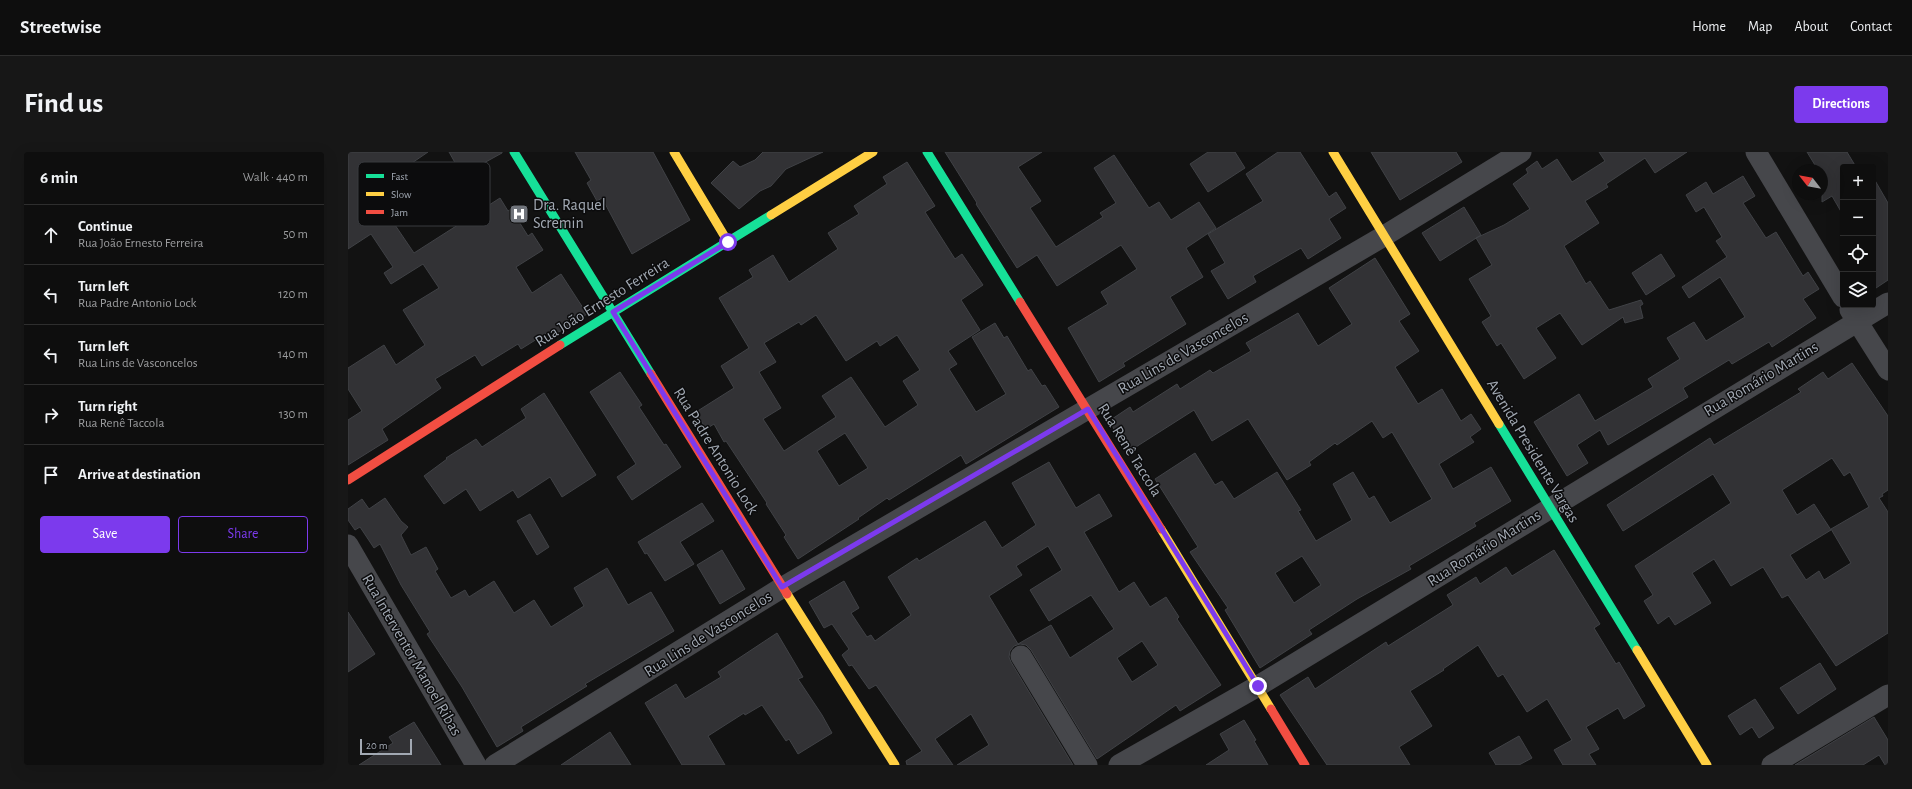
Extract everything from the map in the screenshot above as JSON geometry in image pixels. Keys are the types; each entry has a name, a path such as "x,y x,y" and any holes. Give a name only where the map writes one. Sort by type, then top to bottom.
{"street":[{"name":"Rua Padre Antonio Lock","path":"514,152 782,587 895,765"},
{"path":"674,152 728,242"},
{"name":"Rua João Ernesto Ferreira","path":"348,480 613,312 873,152"},
{"name":"Rua Renê Taccola","path":"927,152 1088,409 1305,765"},
{"name":"Avenida Presidente Vargas","path":"1333,152 1707,765"},
{"name":"Rua Lins de Vasconcelos","path":"495,765 782,587 1384,236 1521,152"},
{"path":"1756,152 1840,292"},
{"name":"Rua Romário Martins","path":"1119,765 1258,686 1550,507 1852,313 1888,303"},
{"path":"1852,313 1888,370"},
{"name":"Rua Interventor Manoel Ribas","path":"348,545 476,765"},
{"path":"1020,656 1087,765"},
{"path":"1772,765 1888,695"}],"building":[{"path":"348,152 428,152 413,162 358,162 358,226 396,226 414,253 456,226 490,226 490,204 500,198 508,211 511,209 528,236 532,233 543,250 516,267 532,293 561,274 587,314 556,334 553,329 521,349 518,344 482,366 475,355 435,379 441,388 382,429 388,440 348,465 348,420 362,411 348,389 348,368 384,345 396,365 425,345 403,310 439,288 423,264 391,284 384,273 393,267 371,234 348,249"},
{"path":"449,152 502,152 486,162 455,162"},
{"path":"575,152 653,152 690,220 632,254 602,198 597,201 587,183 591,180"},
{"path":"763,152 823,152 786,169 771,186 760,191 739,209 711,183 733,161 740,167 755,160"},
{"path":"945,152 1042,152 1018,167 1041,201 1030,208 1056,247 1103,217 1100,213 1116,203 1094,168 1114,155 1149,208 1159,202 1171,220 1199,202 1216,228 1186,248 1203,277 1170,297 1186,324 1123,363 1125,366 1099,382 1068,328 1108,304 1101,292 1137,269 1121,245 1057,286 1037,255 1017,268"},
{"path":"1208,152 1235,152 1245,168 1208,192 1190,164"},
{"path":"1278,152 1300,152 1329,197 1336,192 1346,208 1329,219 1341,238 1308,259 1301,248 1253,276 1256,282 1228,299 1211,271 1225,263 1208,234 1263,201 1246,174"},
{"path":"1371,152 1456,152 1462,162 1400,200"},
{"path":"1599,152 1687,152 1655,173 1645,158 1606,184 1608,187 1585,201 1599,223 1564,246 1586,284 1590,281 1609,310 1641,300 1643,304 1640,306 1643,318 1625,323 1623,317 1582,345 1560,313 1536,328 1556,358 1524,379 1501,343 1497,346 1482,322 1491,316 1469,279 1492,265 1476,238 1504,225 1530,209 1513,184 1528,173 1526,169 1537,161 1542,169 1557,159 1572,182 1605,161"},
{"path":"1807,152 1847,152 1854,164 1840,164 1840,210 1832,196 1828,198 1828,164 1814,164"},
{"path":"907,162 935,206 925,212 955,259 962,254 983,285 961,300 980,330 948,351 957,364 949,369 976,412 1006,394 972,337 995,323 1004,338 1007,336 1028,371 1031,369 1042,386 1045,385 1059,407 966,464 961,455 889,500 887,498 858,518 859,519 798,559 784,537 786,535 766,504 767,503 726,441 724,442 714,424 706,429 696,412 734,388 721,366 749,348 719,298 753,277 749,270 773,255 789,282 838,249 828,233 859,214 854,206 887,184 883,177","holes":["816,315 846,361 877,341 880,346 897,335 920,370 903,381 918,405 885,427 851,377 822,396 836,417 784,451 763,419 781,408 759,372 776,362 764,343 799,322 801,325","845,433 868,468 839,486 817,451"]},
{"path":"1743,176 1755,196 1743,203 1766,238 1776,232 1803,276 1808,272 1819,289 1803,299 1816,318 1772,347 1769,342 1732,364 1729,360 1683,388 1688,397 1608,445 1600,430 1577,445 1588,463 1567,476 1534,422 1579,394 1595,421 1653,387 1648,379 1680,359 1667,338 1694,322 1706,341 1745,317 1720,277 1689,298 1682,287 1727,257 1716,241 1722,237 1704,207 1696,212 1686,195 1706,182 1713,194"},
{"path":"1876,182 1888,203 1888,280 1876,288"},
{"path":"1464,207 1481,235 1440,261 1422,233"},
{"path":"1661,254 1675,276 1646,295 1632,273"},
{"path":"1375,258 1410,314 1399,321 1419,351 1395,367 1418,404 1442,389 1461,421 1471,414 1481,429 1470,437 1474,442 1439,464 1453,489 1491,467 1511,501 1474,523 1476,526 1409,566 1411,569 1357,599 1309,630 1312,634 1260,668 1225,610 1228,608 1190,552 1198,547 1155,479 1195,453 1215,485 1222,481 1234,499 1277,472 1301,510 1298,511 1316,541 1352,520 1333,484 1353,472 1369,499 1374,496 1390,523 1432,499 1392,432 1383,438 1372,421 1337,445 1335,443 1309,462 1311,465 1287,480 1248,419 1212,441 1194,410 1128,452 1109,421 1130,407 1133,412 1177,384 1180,389 1210,370 1213,373 1251,351 1246,343 1298,313 1318,346 1352,324 1329,288","holes":["1302,556 1321,585 1294,603 1275,573"]},
{"path":"1852,363 1888,416 1888,490 1879,498 1888,512 1888,633 1836,666 1788,595 1782,598 1763,567 1731,586 1714,559 1692,573 1711,603 1675,625 1669,616 1658,624 1644,601 1653,595 1635,566 1731,503 1713,474 1623,531 1607,505 1710,438 1714,445 1801,392 1798,389 1823,372 1828,379","holes":["1832,458 1844,476 1850,472 1869,507 1831,529 1851,563 1824,580 1819,571 1806,580 1790,555 1831,530 1814,504 1797,515 1782,490"]},
{"path":"620,372 642,405 639,407 664,445 666,444 681,467 632,500 617,477 636,464 590,392"},
{"path":"544,393 596,475 562,497 550,477 518,498 513,490 480,511 466,489 444,504 424,476 447,459 446,458 476,439 482,447 526,418 521,409"},
{"path":"1049,462 1076,508 1099,494 1112,516 1084,532 1119,592 1134,582 1150,607 1166,597 1179,617 1177,619 1221,685 1180,711 1176,705 1097,759 1031,650 1026,645 1020,644 1014,646 1010,651 1009,657 1011,662 1073,765 957,765 989,745 971,714 935,739 953,765 907,765 906,761 922,751 876,685 869,689 852,665 849,666 842,655 849,649 832,624 824,628 809,602 844,581 859,608 851,613 867,637 871,635 875,641 911,615 888,577 917,558 919,561 985,521 1002,548 1036,525 1012,483","holes":["1048,546 1062,570 1030,590 1049,621 1091,595 1114,629 1070,658 1051,625 1018,644 989,596 1022,575 1016,566","1142,641 1158,665 1132,682 1117,658"]},
{"path":"385,498 401,521 408,527 401,535 411,555 426,547 438,569 435,571 451,598 465,590 469,597 494,581 514,613 534,600 551,627 584,606 574,588 607,568 628,605 651,592 674,631 585,684 587,686 521,727 523,731 497,747 462,687 427,634 430,632 401,585 380,544 374,548 360,527 355,530 348,520 348,509 362,499 369,509"},
{"path":"702,503 714,521 680,542 694,564 665,581 638,542"},
{"path":"530,514 549,547 537,555 517,521"},
{"path":"722,550 745,589 720,604 697,565"},
{"path":"1554,550 1600,624 1594,628 1616,664 1619,662 1645,706 1624,719 1618,708 1586,727 1599,749 1589,754 1596,765 1563,765 1554,750 1572,740 1547,699 1527,712 1503,674 1498,677 1478,645 1443,669 1444,670 1410,691 1432,726 1399,747 1410,765 1327,765 1280,695 1308,677 1315,689 1386,642 1388,646 1453,605 1447,595 1476,577 1480,584 1506,567 1512,576"},
{"path":"348,612 375,654 348,672"},
{"path":"777,633 803,677 798,679 832,733 798,754 789,739 786,741 762,705 745,715 744,713 708,736 725,765 682,765 645,703 676,684 685,699 721,677 718,672"},
{"path":"1820,663 1836,689 1798,714 1780,688"},
{"path":"1755,699 1774,728 1759,738 1752,727 1740,735 1728,716"},
{"path":"1874,717 1888,740 1888,765 1885,765 1879,755 1863,765 1795,765"},
{"path":"1244,720 1268,765 1206,765 1229,750 1220,734"},
{"path":"414,722 441,765 359,765 393,743 389,737"},
{"path":"610,732 631,765 561,765"},
{"path":"1519,736 1532,758 1519,765 1496,765 1489,753"}],"traffic: fast":[{"path":"514,152 651,374"},
{"path":"927,152 1020,302"},
{"path":"560,345 771,215"},
{"path":"1499,424 1637,650"}],"traffic: slow":[{"path":"674,152 728,242"},
{"path":"771,215 873,152"},
{"path":"1333,152 1499,424"},
{"path":"1161,529 1271,709"},
{"path":"787,594 895,765"},
{"path":"1637,650 1707,765"}],"traffic: jam":[{"path":"1020,302 1161,529"},
{"path":"348,480 560,345"},
{"path":"651,374 787,594"},
{"path":"1271,709 1305,765"}],"place":[{"name":"Dra. Raquel Scremin","path":"519,214"}],"route":[{"path":"728,242 613,312 782,587 1088,409 1258,686"}]}
